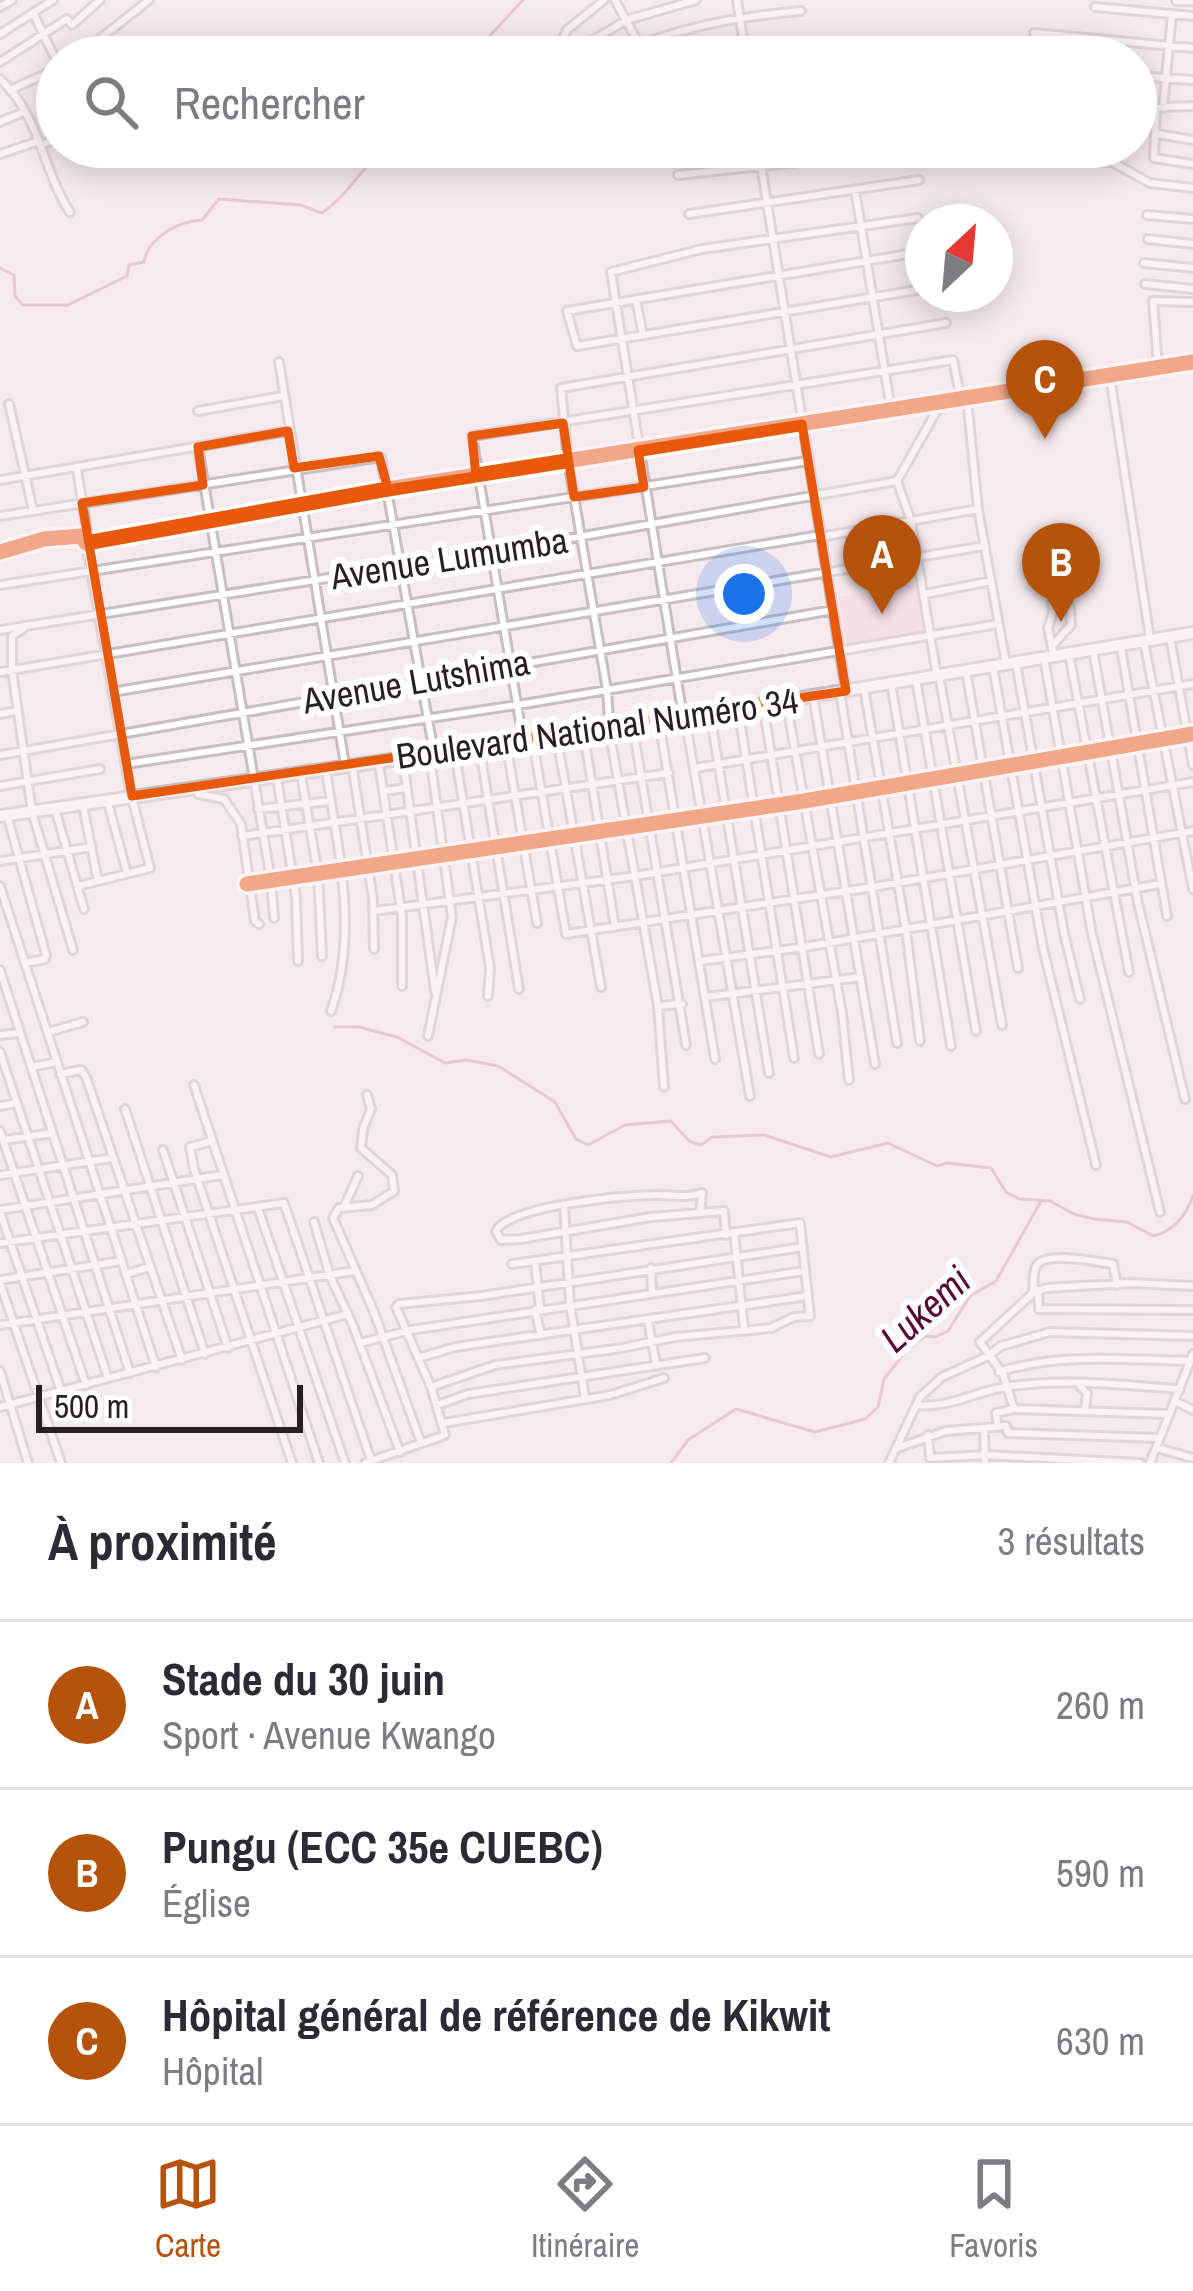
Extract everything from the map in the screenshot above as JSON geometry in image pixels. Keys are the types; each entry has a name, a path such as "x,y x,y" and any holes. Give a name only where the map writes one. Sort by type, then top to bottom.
{"main road":[{"name":"Boulevard National Numéro 34","path":"3,816 659,721 1193,633"}],"street":[{"path":"0,7 12,0"},
{"path":"0,34 53,0"},
{"path":"45,36 67,19 72,25 100,0"},
{"path":"104,36 149,0"},
{"path":"564,36 604,0"},
{"path":"615,0 635,36"},
{"path":"600,36 626,20 696,0"},
{"path":"736,0 743,36"},
{"path":"1176,1 1193,1"},
{"path":"1094,7 1193,16"},
{"path":"662,36 740,18 801,11"},
{"path":"1172,14 1157,134 1193,140"},
{"path":"34,15 44,36"},
{"path":"1034,33 1065,36"},
{"path":"0,62 36,42"},
{"path":"1157,45 1193,48"},
{"path":"10,90 36,76"},
{"path":"1157,78 1193,80"},
{"path":"0,80 36,135"},
{"path":"1160,108 1193,106"},
{"path":"0,122 25,112"},
{"path":"0,154 36,144"},
{"path":"1157,158 1193,164"},
{"path":"48,168 58,182 58,196 70,212"},
{"path":"678,176 738,168"},
{"path":"761,168 898,1043"},
{"path":"1123,168 1150,183 1193,188"},
{"path":"689,214 919,180"},
{"path":"855,190 891,409"},
{"path":"1147,214 1193,219"},
{"path":"750,1096 656,562 611,272 771,239 905,220"},
{"path":"1148,239 1193,244"},
{"path":"905,254 567,311 577,346 905,293"},
{"path":"1144,262 1193,268"},
{"path":"1145,284 1193,289"},
{"path":"636,300 643,335"},
{"path":"1158,368 1153,301 1193,302"},
{"path":"664,1087 658,1006 618,780 561,388 946,323"},
{"path":"1080,999 1059,902 1051,856 1042,809 1034,761 1025,714 1005,665 964,399 953,360 472,436 511,667 542,792 566,934 873,887 1027,860 1051,856 1103,848 1193,831"},
{"path":"279,362 337,732 360,819 374,911 374,949"},
{"path":"87,543 388,489 1193,362"},
{"path":"1110,376 1155,692 1193,889"},
{"path":"199,412 284,395"},
{"path":"948,401 936,412 897,481 911,521 1002,1025"},
{"path":"10,404 33,510"},
{"path":"0,480 288,431"},
{"path":"198,447 274,918"},
{"path":"0,516 379,456 434,753 431,764 452,902 428,1036"},
{"path":"0,585 808,460"},
{"path":"77,469 104,654 150,868 78,886"},
{"name":"Avenue Lumumba","path":"0,630 492,552 897,481"},
{"path":"0,672 978,508"},
{"path":"0,552 52,538 81,536 87,543"},
{"path":"112,692 984,546"},
{"path":"925,594 991,581"},
{"path":"1052,595 1048,628 1052,710 1110,1016 1160,1212"},
{"path":"1050,654 1071,625 1070,607"},
{"name":"Avenue Lutshima","path":"0,755 833,610"},
{"path":"126,764 998,624"},
{"path":"32,626 12,636 17,711 32,812 73,950"},
{"path":"1170,637 1193,765"},
{"path":"1120,645 1167,916"},
{"path":"1094,650 1135,887 1185,1099"},
{"path":"1070,654 1129,972"},
{"path":"1005,665 1002,718 1035,906 1096,1165"},
{"path":"966,671 1018,968"},
{"path":"916,679 976,1031"},
{"path":"891,683 951,1046"},
{"path":"695,768 1193,684"},
{"path":"864,688 920,1041"},
{"path":"813,696 875,1064"},
{"path":"786,700 836,980 849,1081"},
{"path":"763,704 819,1054"},
{"path":"738,708 794,1058"},
{"path":"0,714 17,711"},
{"path":"710,712 769,1073"},
{"path":"659,721 715,1059"},
{"path":"633,724 686,1045"},
{"path":"584,732 615,927"},
{"path":"557,735 602,987"},
{"path":"247,884 908,784 1190,735"},
{"path":"506,742 537,922"},
{"path":"479,746 518,989"},
{"path":"455,749 490,968 488,996"},
{"path":"402,757 436,995"},
{"path":"378,760 401,907 402,986"},
{"path":"325,768 346,927 340,982 331,1011"},
{"path":"0,786 100,769"},
{"path":"300,771 318,874 322,956"},
{"path":"242,836 669,772"},
{"path":"277,774 294,878 298,961"},
{"path":"374,911 505,896 788,852 1193,782"},
{"path":"196,786 198,794 227,801 238,816 247,884 255,921 260,924"},
{"path":"383,791 407,788"},
{"path":"107,800 128,873"},
{"path":"258,809 330,801"},
{"path":"82,803 98,881"},
{"path":"55,808 84,909"},
{"path":"3,816 46,955 25,963"},
{"path":"0,861 92,848"},
{"path":"700,961 931,926 1160,884"},
{"path":"0,886 156,1367"},
{"path":"0,970 130,1372"},
{"path":"706,998 861,977"},
{"path":"658,1006 682,1004"},
{"path":"48,1032 83,1022"},
{"path":"0,1035 19,1033"},
{"path":"0,1052 108,1378"},
{"path":"32,1066 56,1062"},
{"path":"60,1074 83,1071 182,1360"},
{"path":"194,1084 319,1463"},
{"path":"367,1095 371,1109 361,1148 392,1174 394,1191 372,1205 336,1210 332,1218 413,1412 421,1443"},
{"path":"0,1106 17,1103"},
{"path":"124,1109 205,1354"},
{"path":"53,1133 1,1137 86,1385"},
{"path":"213,1141 190,1147 197,1179 292,1463"},
{"path":"163,1150 228,1348"},
{"path":"0,1175 112,1158"},
{"path":"61,1391 0,1211 223,1175"},
{"path":"343,1207 358,1176"},
{"path":"700,1213 702,1193 631,1197 514,1216 504,1219 496,1231 501,1240 724,1211 737,1255 744,1328"},
{"path":"0,1243 284,1203 368,1462 445,1435 431,1388 396,1307 399,1304 803,1247"},
{"path":"564,1206 570,1304 585,1398"},
{"path":"259,1208 345,1463"},
{"path":"314,1222 330,1276 400,1452"},
{"path":"431,1388 495,1365 771,1328 794,1317 810,1316 800,1222 512,1264"},
{"path":"1117,1285 1113,1264 1054,1258 1034,1268 1039,1310 1193,1310"},
{"path":"61,1463 0,1281 122,1261"},
{"path":"535,1262 541,1335"},
{"path":"126,1274 150,1267"},
{"path":"651,1268 652,1292"},
{"path":"0,1325 354,1270"},
{"path":"360,1343 537,1309 804,1271"},
{"path":"1014,1409 1008,1387 981,1346 982,1338 1036,1292 1117,1285 1193,1286"},
{"path":"418,1358 454,1347 808,1296"},
{"path":"0,1408 348,1314"},
{"path":"648,1319 656,1364"},
{"path":"889,1463 916,1405 942,1376 1001,1346 1050,1332 1193,1336"},
{"path":"999,1372 1084,1360 1192,1357 1150,1463"},
{"path":"437,1405 468,1394 705,1358"},
{"path":"0,1371 28,1463"},
{"path":"443,1423 622,1392 664,1378"},
{"path":"916,1405 942,1406 1008,1387 1076,1384 1180,1389"},
{"path":"1076,1384 1088,1393 1085,1409"},
{"path":"1174,1401 1193,1410"},
{"path":"998,1427 996,1413 1014,1409 1169,1414"},
{"path":"897,1448 928,1435 1006,1426 1008,1432 1160,1438"},
{"path":"984,1429 985,1459"},
{"path":"928,1435 930,1458 1140,1463"},
{"path":"1156,1448 1189,1459"}],"highlighted area":[{"path":"563,423 574,497 644,487 638,450 802,424 846,691 132,796 82,503 203,485 198,447 288,431 294,468 379,456 388,489 476,476 472,436"}],"shaded area":[{"path":"918,583 926,632 847,645 838,597"}],"waterway":[{"path":"490,36 523,0"},
{"path":"0,268 14,275 15,296 23,305 68,305 127,276 129,265 144,262 158,238 184,223 202,220 219,199 300,205 322,213 365,168"},
{"path":"334,1027 359,1027 397,1037 445,1063 466,1060 498,1066 555,1102 576,1139 588,1145 625,1125 671,1121 689,1141 701,1145 712,1137 764,1135 831,1157 888,1143 937,1166 991,1168 1006,1192 1019,1199 1050,1201 1074,1214 1127,1222 1153,1236 1179,1221 1193,1196"},
{"name":"Lukemi","path":"671,1463 688,1440 736,1409 815,1432 865,1419 878,1407 884,1379 907,1350 925,1336 948,1331 970,1296 996,1281 1040,1203"}],"cycle path":[{"path":"0,552 44,539 81,536 86,543 388,489 1193,362"},
{"path":"247,884 804,801 1193,734"}],"place":[{"name":"Hôpital général de référence de Kikwit","path":"1045,439"},
{"name":"Stade du 30 juin","path":"882,614"},
{"name":"Pungu (ECC 35e CUEBC)","path":"1061,622"}]}
